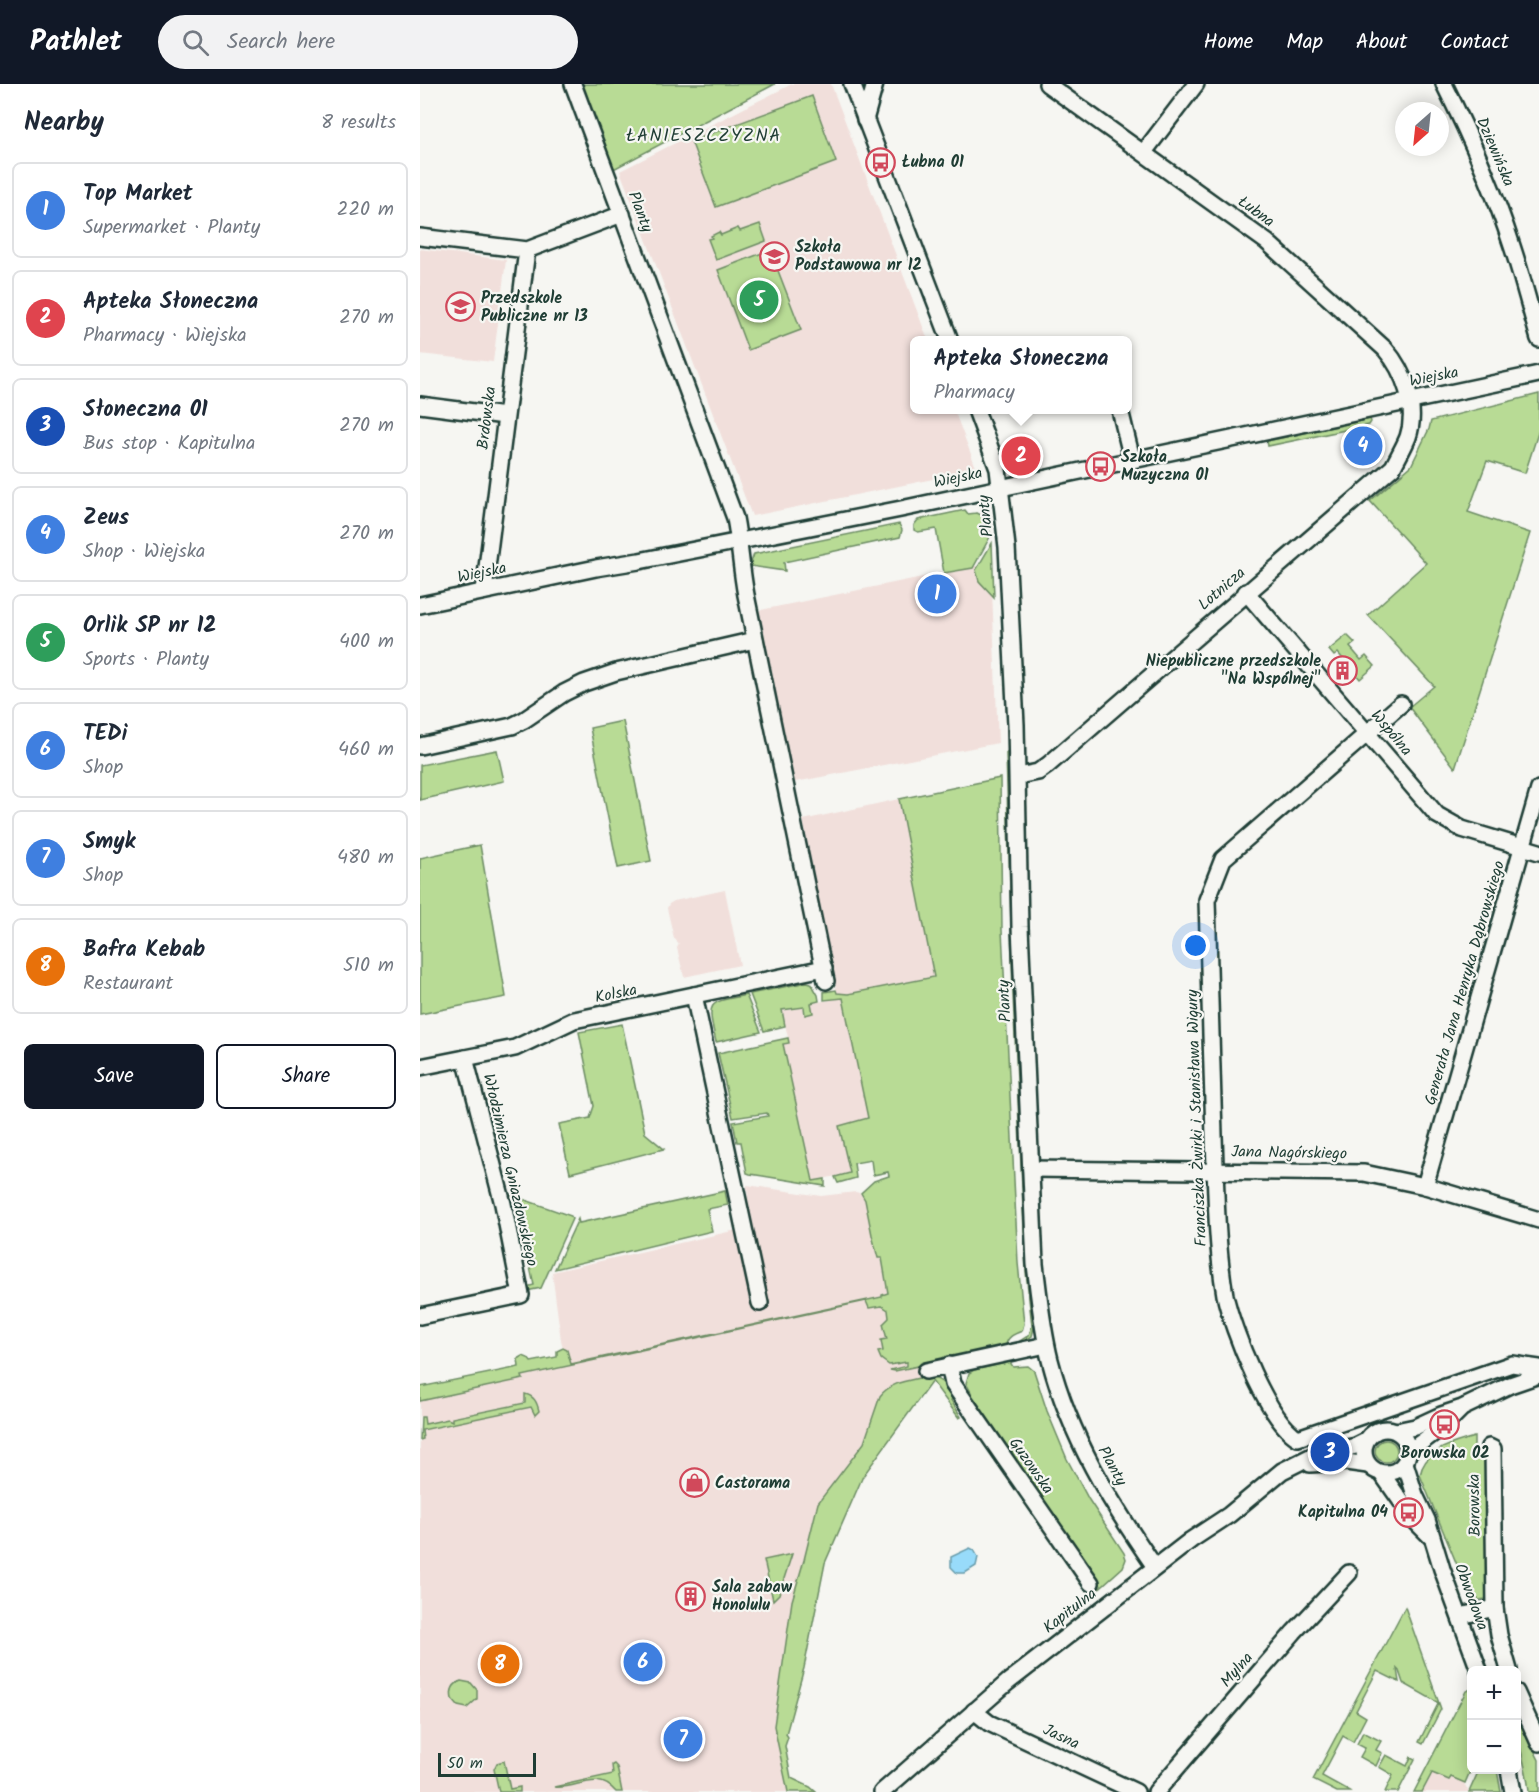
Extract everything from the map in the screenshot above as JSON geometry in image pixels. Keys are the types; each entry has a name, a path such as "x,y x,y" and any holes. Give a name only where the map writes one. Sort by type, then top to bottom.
{"street":[{"name":"Planty","path":"573,84 735,518 755,640 825,974"},
{"path":"852,84 948,336"},
{"path":"865,120 875,84"},
{"name":"Łubna","path":"1047,84 1268,242 1385,349 1403,375 1410,400"},
{"path":"1144,152 1196,84"},
{"name":"Dziewińska","path":"1444,84 1464,123 1493,194 1512,245 1539,339"},
{"path":"420,237 527,250 622,214"},
{"name":"Brdowska","path":"484,591 527,250"},
{"name":"Wiejska","path":"420,605 1002,487 1539,374"},
{"name":"Lotnicza","path":"1018,776 1038,772 1048,765 1393,466 1408,437 1411,423 1410,400"},
{"path":"420,405 505,416"},
{"name":"Planty","path":"978,414 994,456 1002,487 1007,547 1018,776 1020,927 1035,1264 1041,1317 1046,1345 1066,1410 1090,1465 1115,1508 1155,1568"},
{"path":"1121,414 1132,459"},
{"name":"Wspólna","path":"1246,592 1437,815 1462,829 1539,852"},
{"path":"420,746 512,726 564,693 616,672 755,640"},
{"name":"Franciszka Żwirki i Stanisława Wigury","path":"1401,704 1224,860 1207,900 1215,1170 1225,1296 1244,1354 1257,1382 1288,1432 1298,1438 1512,1364 1539,1368"},
{"name":"Generała Jana Henryka Dąbrowskiego","path":"1425,1186 1539,789"},
{"name":"Kolska","path":"420,1067 515,1047 574,1020 694,996 825,974"},
{"path":"694,996 760,1303"},
{"name":"Włodzimierza Gniazdowskiego","path":"420,1316 521,1295 503,1204 465,1058"},
{"name":"Jana Nagórskiego","path":"1031,1168 1364,1173 1425,1186 1539,1220"},
{"path":"926,1371 1046,1345"},
{"name":"Guzowska","path":"949,1365 953,1384 1091,1583"},
{"path":"1395,1431 1415,1427 1510,1385 1539,1375"},
{"path":"1289,1468 1346,1462 1368,1465 1382,1474 1395,1472 1407,1458 1462,1408"},
{"path":"1368,1465 1363,1449 1371,1434 1378,1430 1395,1431 1402,1436 1407,1443 1407,1458"},
{"name":"Kapitulna","path":"882,1792 1008,1682 1191,1540 1229,1515 1289,1468 1312,1456 1356,1446 1366,1441"},
{"name":"Borowska","path":"1490,1447 1493,1449 1495,1608 1499,1635 1508,1666"},
{"name":"Obwodowa","path":"1407,1458 1415,1495 1427,1520 1477,1666"},
{"name":"Obwodowa","path":"1382,1474 1415,1521 1431,1537"},
{"name":"Mylna","path":"1156,1792 1294,1632 1349,1573"},
{"path":"1460,1616 1495,1608"},
{"path":"1521,1698 1532,1710 1539,1743"},
{"name":"Jasna","path":"974,1711 989,1723 1136,1792"},
{"path":"1510,1774 1513,1792"}],"shaded area":[{"name":"Szkoła Podstawowa nr 12","path":"792,84 831,84 926,336 910,336 910,414 956,414 977,470 752,516 620,171"},
{"name":"Przedszkole Publiczne nr 13","path":"420,249 506,260 493,362 420,354"},
{"path":"991,563 998,743 790,783 756,611"},
{"path":"899,799 934,977 848,994 837,993 803,820"},
{"path":"725,890 740,965 684,977 677,948 679,944 674,938 667,908 674,901"},
{"path":"843,998 868,1119 859,1121 848,1162 850,1173 813,1181 783,1044 789,1042 782,1011 804,1007 813,1013 811,1003"},
{"path":"747,1185 821,1196 856,1192 867,1196 879,1258 882,1257 896,1327 908,1366 912,1368 918,1360 932,1380 863,1476 825,1563 804,1668 786,1734 788,1737 785,1746 791,1778 816,1792 420,1792 420,1394 570,1362 561,1340 552,1272 750,1227"},
{"path":"1425,1770 1448,1780 1451,1777 1464,1783 1469,1792 1414,1792"}],"green space":[{"path":"576,84 775,84 608,172"},
{"path":"812,96 836,162 716,207 691,141"},
{"path":"760,224 766,241 716,260 708,239 712,238 711,236 719,232 721,235 738,228 740,231"},
{"path":"770,250 801,330 748,350 718,270"},
{"path":"1539,394 1539,430 1525,473 1487,461 1468,512 1530,533 1455,768 1409,707 1434,686 1368,615 1426,563 1370,501 1411,466 1431,421"},
{"path":"1370,419 1369,425 1268,446 1267,441"},
{"path":"965,510 968,514 977,513 983,516 991,535 973,568 944,573 936,529 918,532 914,530 914,525 918,520"},
{"path":"899,524 902,530 900,537 784,562 785,571 750,566 754,554"},
{"path":"992,543 994,597 979,581 976,570"},
{"path":"1347,635 1355,643 1350,647 1361,660 1366,656 1375,666 1360,679 1338,653 1334,656 1329,650"},
{"path":"623,721 651,861 618,868 590,728"},
{"path":"497,750 504,781 420,800 420,765"},
{"path":"1010,752 1012,918 1029,1273 1035,1323 1032,1336 1020,1344 1020,1341 1029,1335 1032,1326 1026,1272 1013,995 1006,753"},
{"path":"1000,778 1002,930 1018,1263 1024,1324 1022,1331 1009,1338 1006,1347 895,1371 890,1370 907,1366 907,1362 889,1365 881,1359 878,1352 883,1351 881,1340 887,1339 883,1324 889,1318 888,1310 882,1306 869,1308 866,1301 522,1376 523,1379 420,1401 420,1387 519,1367 518,1359 523,1356 531,1362 557,1357 557,1351 563,1348 567,1350 571,1364 882,1297 888,1293 882,1258 878,1258 865,1200 861,1193 874,1181 889,1176 888,1172 873,1175 871,1160 854,1163 856,1178 838,1183 835,1177 850,1173 839,1126 868,1118 843,998 824,1000 824,992 836,990 837,993 848,994 934,977 899,799"},
{"path":"480,845 506,997 420,1014 420,858"},
{"path":"811,983 818,995 819,1001 811,1003 813,1013 805,1015 804,1007 782,1010 785,1026 764,1031 750,994"},
{"path":"746,995 761,1032 716,1042 711,1018 713,1006 723,1000"},
{"path":"622,1024 645,1133 664,1149 570,1173 559,1124 590,1118 594,1106 579,1032"},
{"path":"788,1038 789,1043 783,1044 813,1181 825,1179 825,1186 747,1173 741,1142 737,1142 733,1122 768,1116 767,1113 733,1118 718,1053"},
{"path":"725,1191 728,1205 707,1209 712,1231 555,1269 578,1219 579,1223"},
{"path":"511,1195 571,1216 572,1219 541,1288 526,1291 526,1287 534,1285 526,1249 518,1251 515,1242 527,1241 526,1214 523,1213 522,1201"},
{"path":"1010,1362 1013,1367 1028,1366 1034,1371 1047,1411 1067,1459 1089,1500 1124,1553 1126,1559 1123,1567 1094,1593 1091,1593 1082,1580 1098,1581 969,1397 972,1394 966,1383 969,1373"},
{"path":"924,1377 934,1378 945,1385 954,1397 951,1400 961,1417 959,1418 932,1381 863,1476 825,1563 804,1668 786,1734 788,1737 785,1746 791,1778 816,1792 788,1792 774,1726 792,1601 818,1503 864,1443 880,1396 884,1391 894,1385"},
{"path":"525,1394 531,1396 536,1402 539,1411 535,1415 531,1407 422,1430 423,1439 420,1440 421,1417 424,1417 425,1424 448,1419 452,1421 452,1418 525,1403"},
{"path":"1474,1437 1474,1446 1487,1460 1486,1599 1479,1600 1467,1589 1420,1475 1427,1459 1433,1453"},
{"path":"1386,1440 1394,1443 1397,1451 1394,1459 1386,1462 1378,1459 1375,1451 1378,1443"},
{"path":"792,1554 779,1594 773,1600 764,1560"},
{"path":"1405,1607 1441,1709 1423,1744 1419,1742 1437,1702 1403,1683 1397,1669 1399,1682 1377,1671 1356,1711 1366,1717 1353,1742 1343,1736 1322,1776 1351,1792 1337,1792 1313,1780"},
{"path":"461,1681 471,1683 477,1690 477,1699 467,1708 458,1706 452,1699 453,1688"},
{"path":"1466,1691 1467,1774 1469,1774 1465,1783 1432,1773 1422,1792 1414,1792"},
{"path":"1521,1725 1539,1760 1539,1792 1529,1792 1521,1749"},
{"path":"1363,1732 1381,1741 1376,1750 1382,1753 1376,1766 1360,1757 1365,1748 1357,1744"},
{"path":"1386,1755 1407,1766 1411,1757 1415,1759 1398,1792 1385,1792 1393,1775 1379,1767"},
{"path":"504,1761 510,1789 520,1787 520,1792 499,1792 494,1769 497,1763"},
{"path":"612,1765 617,1767 622,1792 616,1792 609,1785 594,1781 554,1787 613,1774"},
{"path":"1477,1774 1498,1774 1501,1792 1469,1792"}],"water":[{"path":"970,1548 978,1557 976,1566 965,1573 957,1573 951,1567 951,1557"}],"place":[{"name":"Łubna 01","path":"881,162"},
{"name":"Szkoła Podstawowa nr 12","path":"774,256"},
{"name":"Orlik SP nr 12","path":"759,300"},
{"name":"Przedszkole Publiczne nr 13","path":"460,307"},
{"name":"Zeus","path":"1363,446"},
{"name":"Apteka Słoneczna","path":"1021,456"},
{"name":"Szkoła Muzyczna 01","path":"1100,466"},
{"name":"Top Market","path":"937,594"},
{"name":"Niepubliczne przedszkole \"Na Wspólnej\"","path":"1342,670"},
{"name":"Borowska 02","path":"1445,1425"},
{"name":"Słoneczna 01","path":"1330,1452"},
{"name":"Castorama","path":"694,1483"},
{"name":"Kapitulna 04","path":"1409,1512"},
{"name":"Sala zabaw Honolulu","path":"691,1596"},
{"name":"TEDi","path":"643,1662"},
{"name":"Bafra Kebab","path":"500,1664"},
{"name":"Smyk","path":"683,1739"}],"district":[{"name":"ŁANIESZCZYZNA","path":"704,136"}]}
